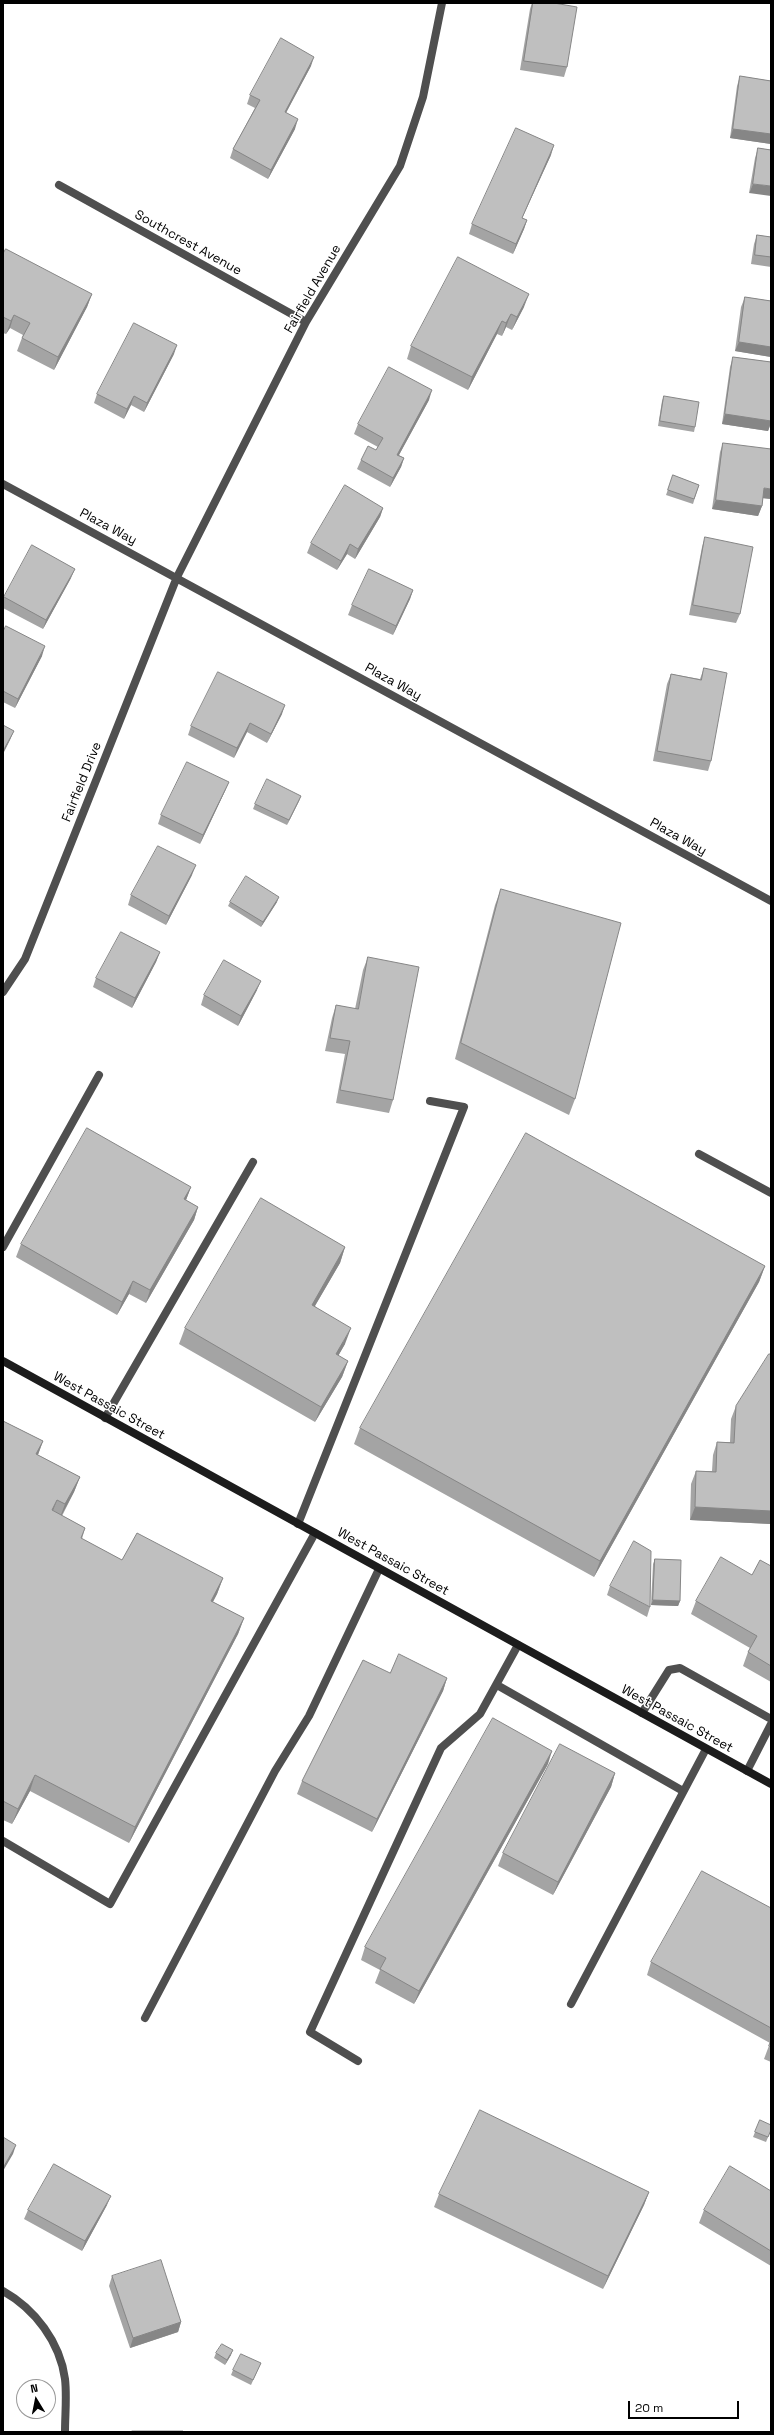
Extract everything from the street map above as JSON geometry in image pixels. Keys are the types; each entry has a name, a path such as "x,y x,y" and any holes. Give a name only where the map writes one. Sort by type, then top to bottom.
{"main road":[{"name":"West Passaic Street","path":"3,1361 771,1784"}],"street":[{"name":"Fairfield Avenue","path":"177,578 306,322 400,166 423,97 442,3"},
{"name":"Southcrest Avenue","path":"58,185 306,322"},
{"name":"Plaza Way","path":"3,484 771,901"},
{"name":"Fairfield Drive","path":"3,992 24,959 177,578"},
{"path":"3,1247 99,1075"},
{"path":"298,1524 464,1107 430,1101"},
{"path":"699,1154 771,1193"},
{"path":"105,1418 253,1162"},
{"path":"3,1841 110,1904 315,1533"},
{"path":"145,2018 275,1771 309,1716 379,1569"},
{"path":"358,2061 310,2032 441,1748 480,1714 518,1645"},
{"path":"642,1713 669,1670 680,1668 771,1720"},
{"path":"497,1684 684,1791"},
{"path":"747,1771 771,1724"},
{"path":"571,2004 706,1749"},
{"path":"3,2291 37,2318 56,2348 65,2379 65,2432"}],"building":[{"path":"533,3 554,3 577,7 567,67 524,61"},
{"path":"281,38 314,57 285,112 298,119 271,170 233,149 260,100 250,95"},
{"path":"740,76 771,81 771,134 733,129"},
{"path":"516,128 554,145 522,218 527,220 516,244 472,224"},
{"path":"758,148 771,150 771,186 753,184"},
{"path":"757,235 771,237 771,257 755,255"},
{"path":"6,249 92,294 58,357 22,338 30,323 14,315 11,321 3,317 3,254"},
{"path":"458,257 529,294 517,317 511,314 506,323 502,321 472,377 411,346"},
{"path":"745,297 771,301 771,347 739,342"},
{"path":"134,323 177,345 147,403 134,396 127,409 97,394"},
{"path":"733,357 771,362 771,421 725,414"},
{"path":"389,367 432,390 397,455 404,458 393,478 361,460 368,446 376,450 383,438 358,424"},
{"path":"664,396 699,402 695,427 660,421"},
{"path":"723,443 771,449 771,489 764,488 762,506 716,500"},
{"path":"673,475 699,485 694,499 668,490"},
{"path":"345,485 383,508 358,549 350,544 341,561 311,543"},
{"path":"705,537 753,547 740,614 693,605"},
{"path":"32,545 75,569 46,620 4,597"},
{"path":"369,569 413,590 396,626 352,605"},
{"path":"6,626 45,646 18,699 3,691 3,632"},
{"path":"704,668 727,673 711,761 657,751 671,674 701,680"},
{"path":"218,672 285,705 271,734 250,723 237,748 191,726"},
{"path":"3,725 14,731 3,751"},
{"path":"187,762 229,782 203,835 161,815"},
{"path":"267,779 301,796 289,820 255,804"},
{"path":"158,846 196,865 169,916 131,895"},
{"path":"246,876 279,897 263,922 230,902"},
{"path":"501,889 621,923 575,1099 461,1043"},
{"path":"121,932 160,952 135,998 96,978"},
{"path":"368,957 419,967 393,1100 340,1090 350,1041 330,1038 336,1005 358,1009"},
{"path":"224,960 261,981 241,1016 204,995"},
{"path":"87,1128 191,1187 184,1199 198,1207 150,1290 133,1281 122,1302 21,1244"},
{"path":"526,1133 765,1266 600,1561 360,1428"},
{"path":"261,1198 345,1247 312,1305 351,1328 336,1354 348,1361 321,1407 185,1328"},
{"path":"769,1354 771,1354 771,1511 695,1507 696,1471 716,1472 717,1442 734,1443 736,1406"},
{"path":"3,1421 43,1441 36,1454 80,1477 65,1504 57,1500 52,1510 85,1528 81,1538 122,1560 137,1533 223,1578 211,1601 244,1618 135,1827 35,1775 18,1809 3,1801"},
{"path":"634,1541 651,1551 650,1607 610,1586"},
{"path":"721,1557 752,1575 760,1560 771,1566 771,1666 748,1652 757,1636 696,1601"},
{"path":"655,1559 681,1560 680,1601 653,1600"},
{"path":"399,1654 447,1678 377,1819 302,1781 363,1660 390,1673"},
{"path":"493,1718 552,1751 419,1991 380,1969 386,1958 365,1947"},
{"path":"560,1744 615,1773 558,1882 503,1853"},
{"path":"702,1871 771,1908 771,2028 651,1962"},
{"path":"480,2110 649,2192 608,2276 439,2194"},
{"path":"760,2120 771,2125 771,2130 768,2137 755,2132"},
{"path":"3,2137 16,2145 3,2168"},
{"path":"54,2164 111,2196 85,2241 28,2210"},
{"path":"730,2166 771,2191 771,2251 704,2210"},
{"path":"161,2260 181,2322 133,2338 112,2276"},
{"path":"222,2344 233,2350 227,2360 216,2353"},
{"path":"241,2354 261,2363 253,2380 233,2370"},
{"path":"183,2431 183,2432 132,2432"}]}
